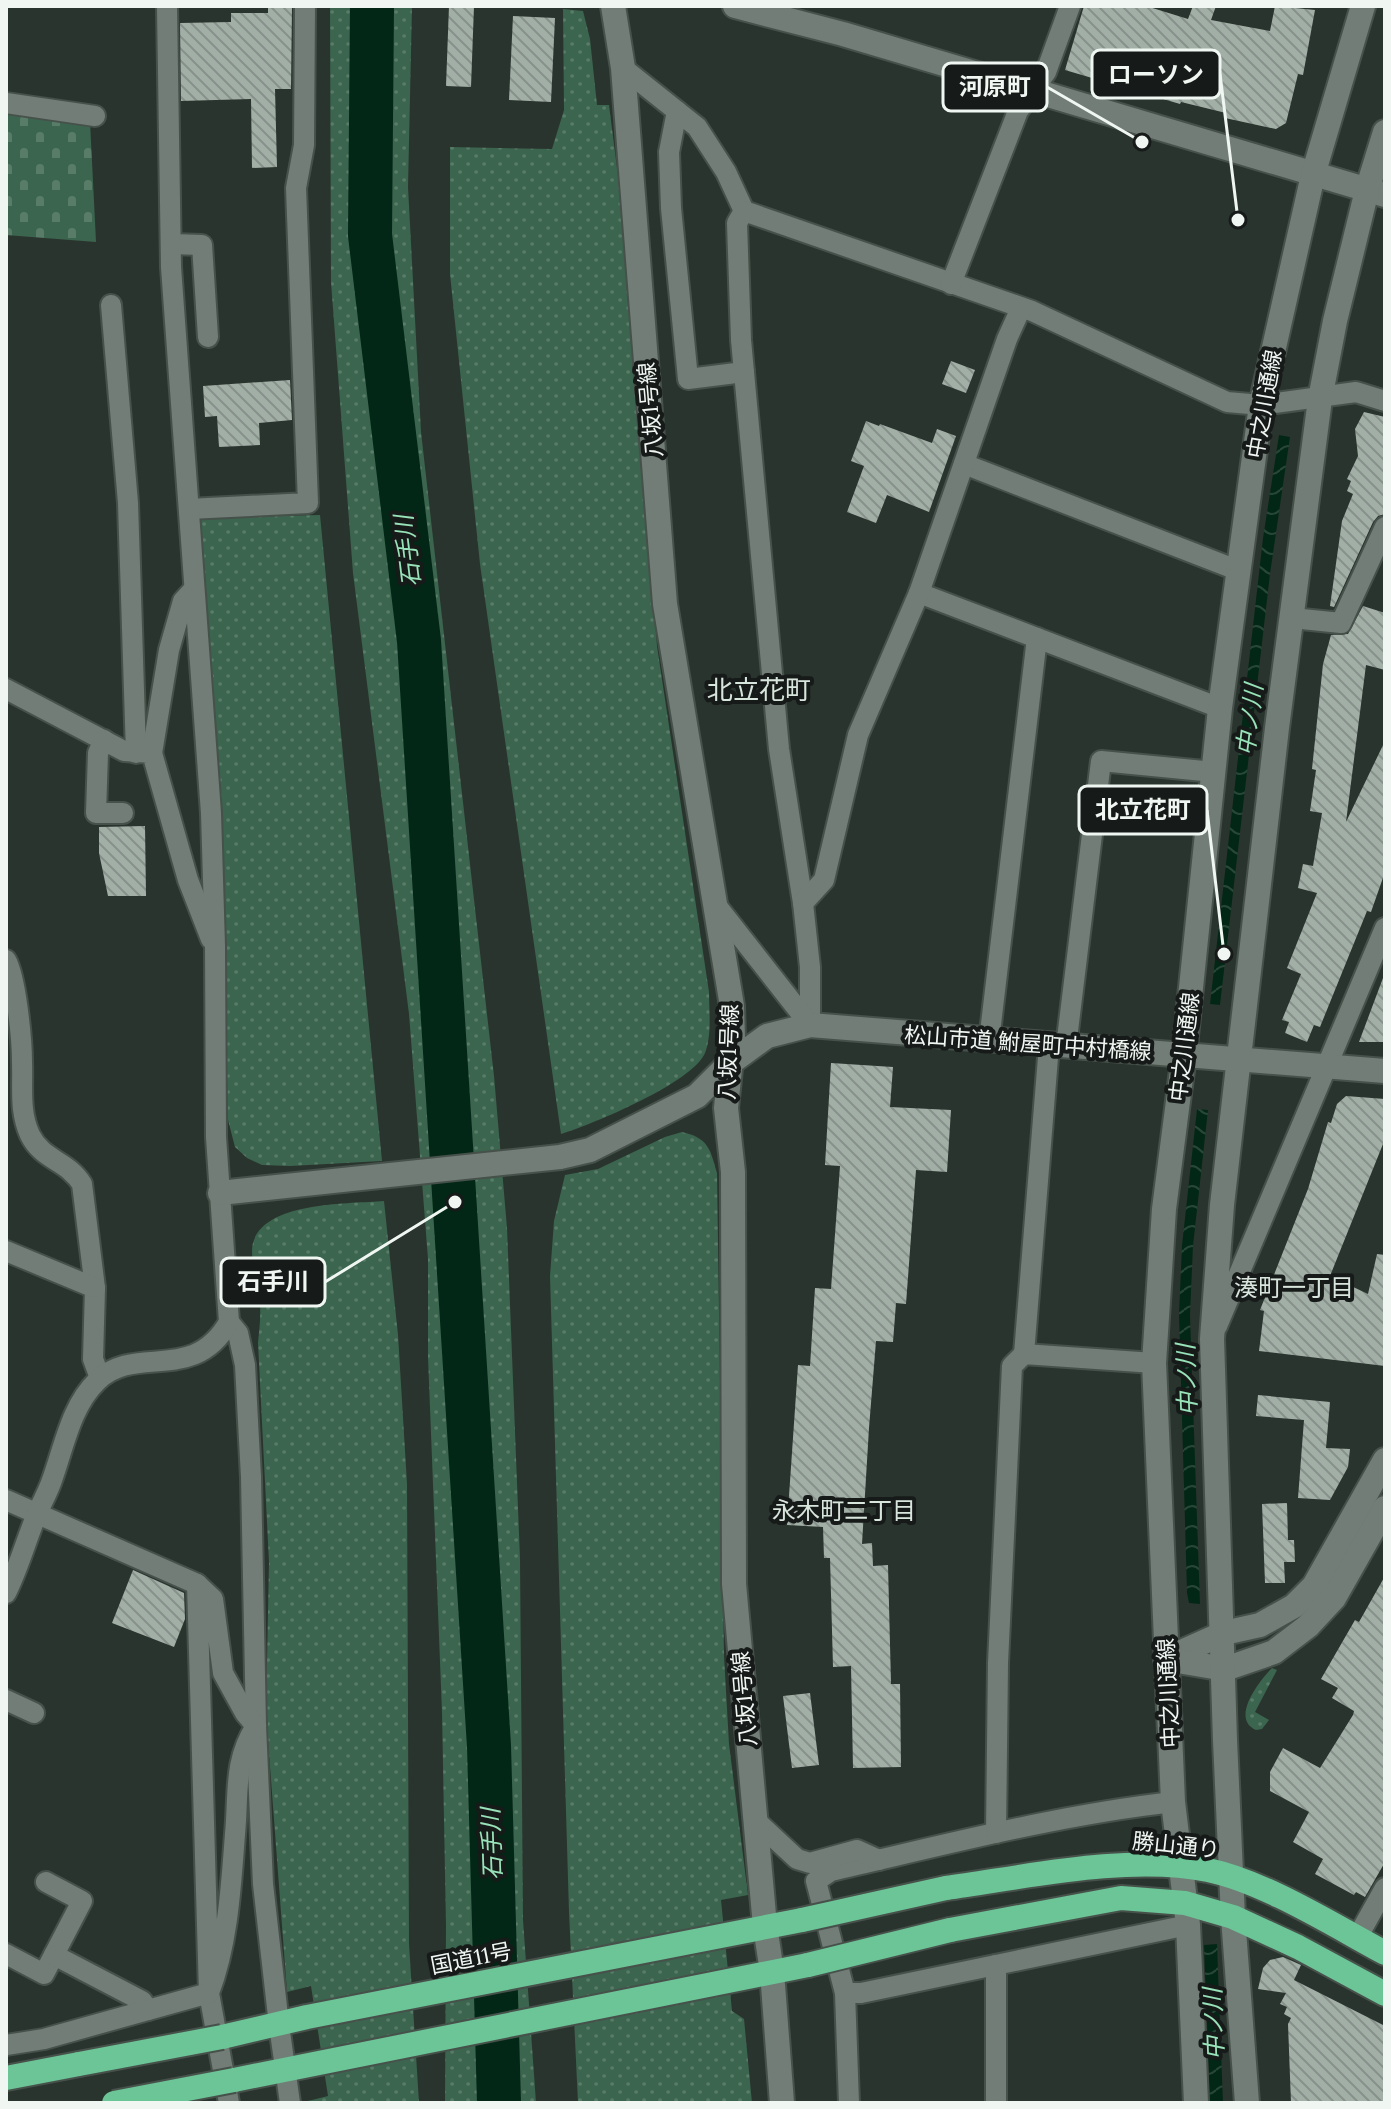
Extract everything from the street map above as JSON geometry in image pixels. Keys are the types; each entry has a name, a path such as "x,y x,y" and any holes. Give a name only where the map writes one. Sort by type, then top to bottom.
{"highway":[{"name":"勝山通り","path":"946,1888 1107,1865 1207,1870 1268,1892 1385,1953"},
{"name":"国道11号","path":"6,2078 802,1920 946,1888"},
{"path":"114,2103 232,2092 298,2068 808,1965 950,1930 1121,1898 1186,1914 1233,1917 1298,1947 1385,1994"}],"street":[{"path":"6,1593 17,1572 76,1411 87,1392 100,1378 127,1365 181,1360 206,1349 219,1339 229,1322 216,1137 211,813 171,244 167,6"},
{"path":"189,509 308,503 296,188 304,145 305,6"},
{"name":"八坂1号線","path":"613,6 623,68 665,604 732,1006 733,1039 726,1108 733,1172 734,1584 755,1820 756,1928 782,2103"},
{"path":"735,6 843,34 1376,193"},
{"path":"951,284 1018,111 1046,72 1070,6"},
{"name":"中之川通線","path":"1196,2103 1186,1914 1173,1802 1154,1363 1164,1209 1184,1055 1220,708 1261,405 1313,175 1363,6"},
{"path":"623,68 697,127 726,172 744,211 1021,308 1227,402 1261,405 1356,392 1385,401"},
{"path":"6,103 95,116"},
{"path":"677,111 669,152 671,208 688,379 744,372"},
{"path":"1247,2103 1233,1917 1212,1339 1222,1205 1277,728 1320,399 1335,321 1376,193 1385,132"},
{"path":"744,211 737,223 744,372 779,749 810,967 810,1025"},
{"path":"171,244 202,245 208,337"},
{"path":"111,305 128,503 144,753 188,880 215,946"},
{"path":"803,903 824,880 858,735 919,593 1007,339 1021,308"},
{"path":"964,464 1237,570"},
{"path":"1292,618 1341,623 1385,527"},
{"path":"144,753 183,601 194,589"},
{"path":"919,593 1220,708"},
{"path":"989,1041 1037,638"},
{"path":"6,689 124,751 144,753"},
{"path":"104,740 98,753 96,813 123,813"},
{"path":"996,1833 998,1663 1012,1366 1024,1354 1058,1046 1101,761 1214,772"},
{"path":"716,905 810,1025"},
{"path":"1212,1339 1385,928"},
{"path":"6,960 15,995 23,1061 14,1108 39,1150 73,1170 82,1184 95,1288 93,1359 100,1378"},
{"name":"松山市道 鮒屋町中村橋線","path":"220,1193 560,1157 590,1150 697,1096 730,1063 767,1036 810,1025 1385,1071"},
{"path":"6,1251 95,1288"},
{"path":"229,1322 238,1333 245,1365 263,1884 279,2025 298,2068 290,2103"},
{"path":"1024,1354 1154,1363"},
{"path":"1166,1659 1225,1669 1274,1652 1308,1626 1334,1598 1377,1513 1385,1460"},
{"path":"6,1500 197,1584 213,1599 223,1673 245,1713 256,1726"},
{"path":"1166,1659 1224,1633 1260,1625 1294,1606 1377,1513"},
{"path":"197,1584 209,1993 232,2092"},
{"path":"6,1700 34,1713"},
{"path":"209,1993 221,1961 236,1831 239,1765 245,1743 256,1726"},
{"path":"849,2103 845,1993 816,1881 831,1871 996,1833 1173,1802"},
{"path":"755,1820 797,1859 810,1863 857,1850 879,1860"},
{"path":"6,1954 44,1974 82,1901 46,1882"},
{"path":"1357,1938 1385,1888"},
{"path":"845,1993 861,1993 996,1965 1186,1914"},
{"path":"54,1955 142,2001 148,2010"},
{"path":"996,1965 996,2103"},
{"path":"6,2045 44,2039 209,1993"}],"green space":[{"path":"330,6 412,6 408,187 421,432 494,1076 507,1228 520,1559 523,1920 536,2103 445,2103 442,1712 428,1357 428,1259 409,1014 353,573 331,282"},
{"path":"563,9 583,11 590,39 597,105 609,105 632,286 657,646 709,992 710,1023 705,1053 682,1077 617,1112 561,1134 480,564 450,274 450,147 552,149 564,110"},
{"path":"6,110 90,122 96,242 6,235"},
{"path":"320,515 382,1161 262,1165 247,1158 235,1147 228,1120 221,852 197,518"},
{"path":"682,1132 697,1137 707,1145 717,1173 724,1656 729,1744 748,1895 721,1900 732,2011 744,2019 752,2103 578,2103 569,1912 550,1276 554,1221 565,1175 598,1169"},
{"path":"384,1201 398,1335 407,1484 409,1944 419,2103 300,2103 328,2096 311,1986 287,1992 266,1713 269,1562 258,1343 260,1305 252,1249 260,1229 290,1212 310,1207"},
{"path":"1272,1668 1277,1670 1255,1712 1269,1720 1262,1729 1256,1730 1249,1725 1246,1709 1254,1690"}],"water":[{"name":"中ノ川","path":"1279,435 1290,437 1270,574 1220,1005 1210,1004 1263,538"},
{"name":"中ノ川","path":"1197,1109 1208,1110 1193,1246 1190,1315 1200,1604 1189,1603 1187,1593 1179,1314 1182,1245"},
{"name":"中ノ川","path":"1217,1944 1223,2103 1210,2103 1204,1945"}],"building":[{"path":"268,6 292,6 291,89 275,89 277,167 252,168 251,99 181,101 180,23 231,22 231,13 268,13"},
{"path":"449,6 474,6 471,87 446,86"},
{"path":"1084,6 1146,6 1188,19 1193,6 1216,6 1211,20 1270,31 1275,6 1315,10 1303,75 1298,74 1286,123 1276,129 1225,118 1226,113 1180,104 1065,70"},
{"path":"513,16 555,18 551,102 509,100"},
{"path":"951,361 975,370 966,393 942,384"},
{"path":"290,380 292,420 259,423 260,445 219,447 217,416 205,417 203,386"},
{"path":"1364,412 1385,417 1385,514 1373,522 1334,607 1330,606 1342,521 1353,494 1347,491 1351,481 1347,479 1358,456 1355,429"},
{"path":"866,421 932,443 937,429 956,436 929,512 887,495 876,523 847,512 864,466 851,461"},
{"path":"1363,606 1385,613 1385,670 1366,665 1346,822 1385,741 1385,872 1371,912 1367,911 1320,1027 1314,1025 1307,1042 1285,1033 1289,1022 1282,1020 1301,974 1287,968 1317,893 1298,888 1303,864 1313,866 1322,813 1310,811 1323,664 1331,635 1348,634"},
{"path":"145,826 146,896 108,896 99,853 99,827"},
{"path":"1383,978 1385,1042 1359,1042"},
{"path":"831,1063 893,1067 890,1107 951,1110 947,1172 916,1170 906,1304 896,1303 893,1342 876,1341 869,1428 862,1544 872,1543 873,1566 888,1565 891,1684 900,1684 901,1767 853,1768 851,1666 833,1667 830,1558 824,1558 823,1527 787,1525 798,1365 810,1366 815,1288 831,1289 840,1166 825,1165"},
{"path":"1346,1096 1385,1099 1385,1139 1330,1276 1368,1294 1377,1254 1385,1255 1385,1366 1259,1351 1264,1311 1260,1310 1308,1189 1328,1122 1331,1123 1337,1104"},
{"path":"1258,1395 1330,1402 1326,1448 1350,1449 1348,1467 1330,1500 1298,1498 1304,1420 1256,1416"},
{"path":"1287,1503 1288,1540 1294,1540 1295,1562 1284,1562 1285,1583 1265,1583 1262,1504"},
{"path":"133,1570 184,1593 185,1619 174,1647 112,1623"},
{"path":"1385,1576 1385,1862 1365,1897 1356,1892 1354,1895 1315,1874 1323,1859 1293,1842 1309,1812 1270,1791 1270,1772 1283,1748 1320,1768 1353,1715 1354,1711 1332,1698 1338,1688 1321,1679"},
{"path":"810,1693 819,1765 792,1768 783,1696"},
{"path":"1283,1957 1301,1965 1294,1980 1385,2026 1385,2103 1291,2103 1288,2024 1291,2018 1284,2014 1287,2007 1280,2004 1286,1993 1258,1989 1263,1968 1270,1960"}],"waterway":[{"name":"石手川","path":"372,6 370,235 419,641 489,1746 499,2103"}],"place":[{"name":"河原町","path":"1142,142"},
{"name":"ローソン","path":"1238,220"},
{"name":"北立花町","path":"1224,954"},
{"name":"石手川","path":"455,1202"}],"district":[{"name":"北立花町","path":"759,690"},
{"name":"湊町一丁目","path":"1294,1288"},
{"name":"永木町二丁目","path":"844,1511"}]}
